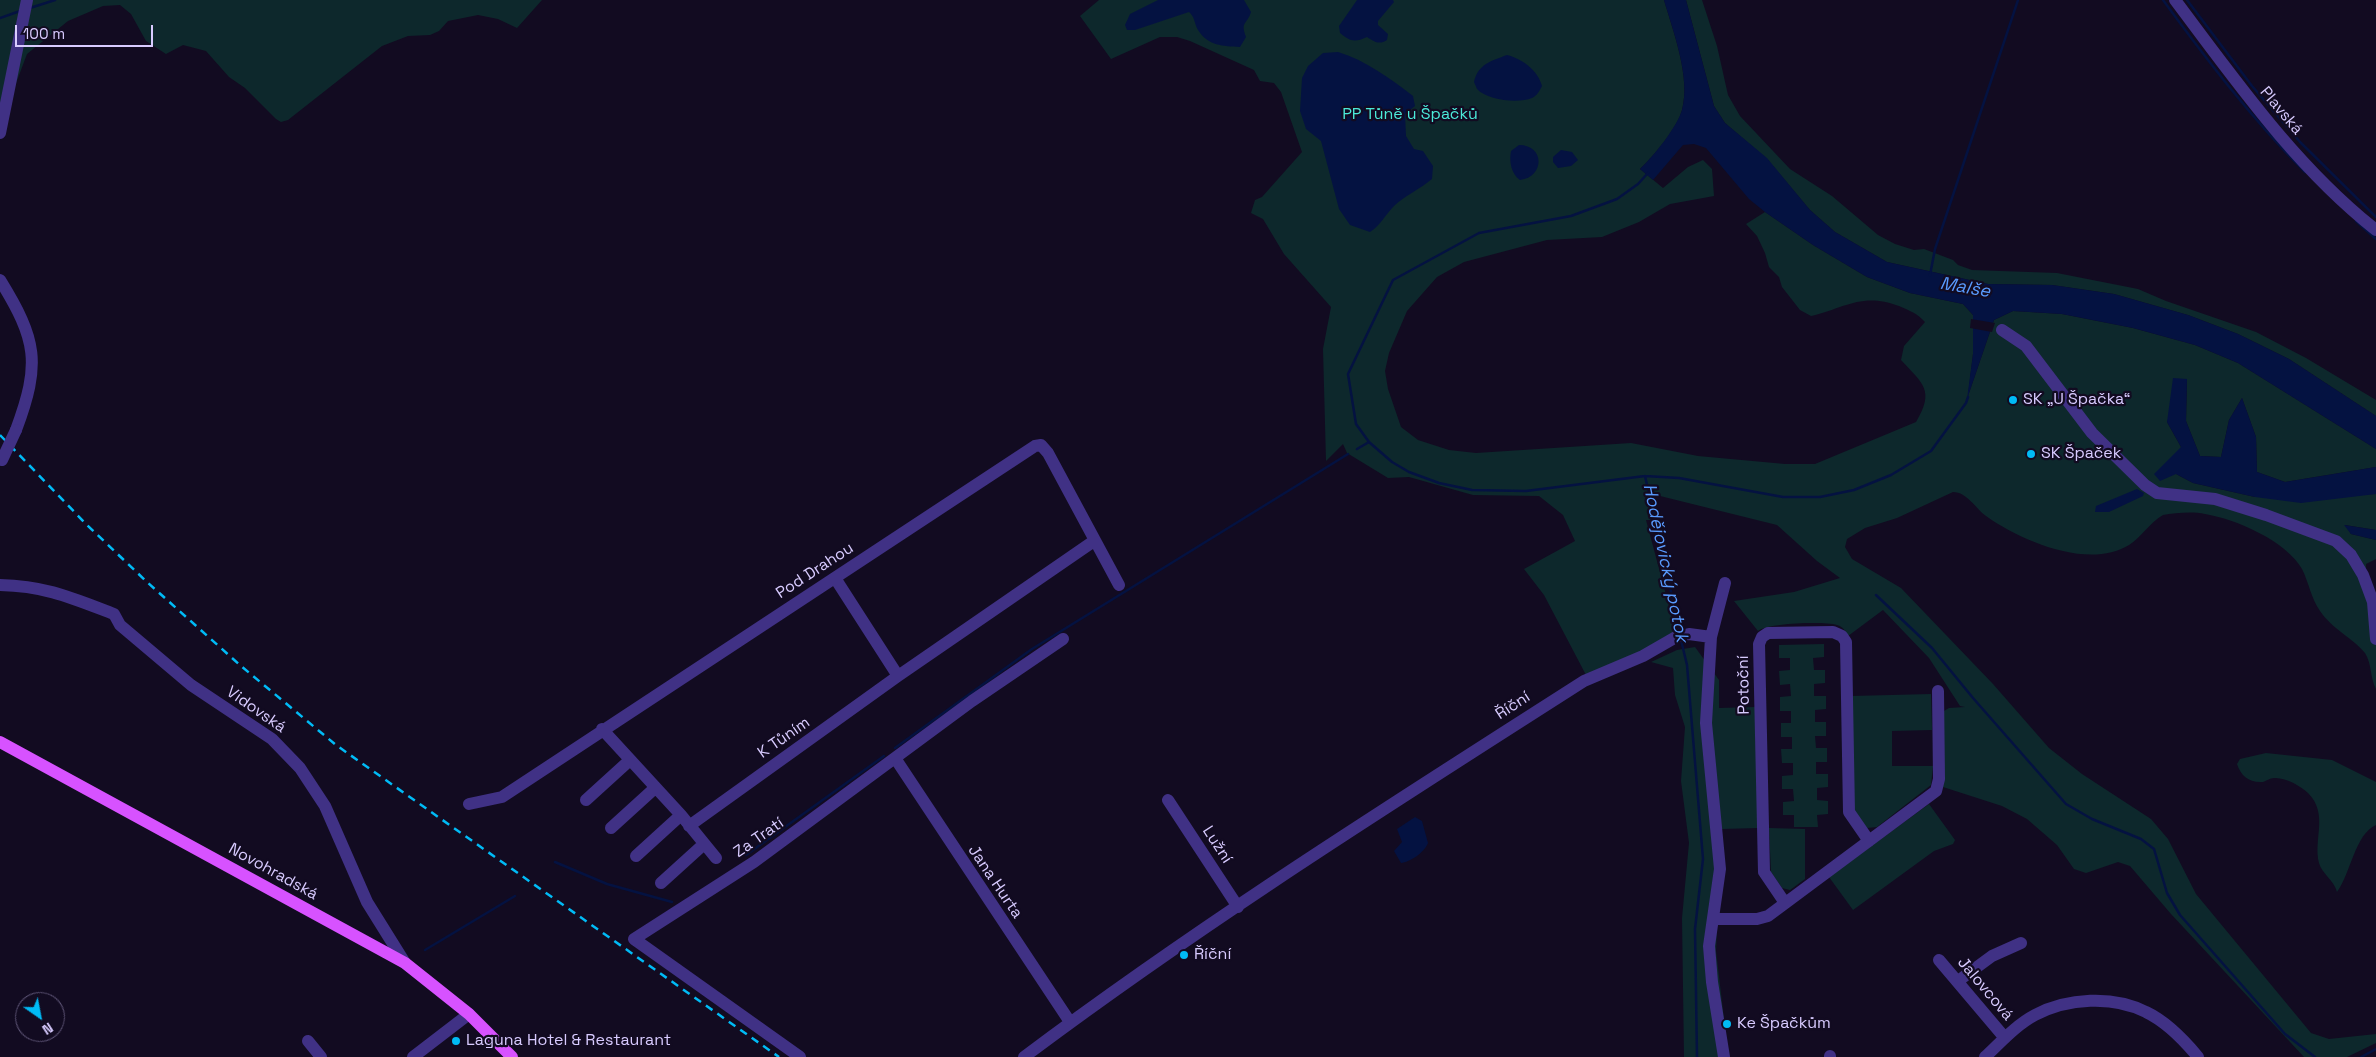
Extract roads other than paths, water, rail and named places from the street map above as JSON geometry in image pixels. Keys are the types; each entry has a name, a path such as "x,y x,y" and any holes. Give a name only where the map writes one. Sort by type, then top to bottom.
{"main road":[{"name":"Novohradská","path":"0,742 405,963 469,1014 512,1057"}],"street":[{"path":"0,133 27,0"},
{"name":"Plavská","path":"2174,0 2291,149 2321,181 2376,230"},
{"path":"0,280 24,322 32,354 29,387 16,430 1,462"},
{"path":"2002,330 2026,346 2092,433 2145,486 2157,492 2215,499 2336,540 2351,555 2363,575 2373,602 2376,639"},
{"name":"Pod Drahou","path":"470,804 502,797 602,729 1035,446 1041,446 1048,453 1119,585"},
{"name":"K Tůním","path":"689,826 898,676 1094,541"},
{"path":"835,578 898,676"},
{"path":"1724,1057 1709,955 1720,868 1706,724 1712,637 1725,583"},
{"name":"Vidovská","path":"0,585 28,586 49,590 114,614 120,625 191,685 272,739 300,768 325,806 367,902 405,963"},
{"name":"Potoční","path":"1785,903 1764,872 1759,644 1762,637 1768,633 1833,632 1842,636 1846,642 1849,812 1869,842"},
{"name":"Říční","path":"1024,1057 1070,1022 1238,907 1584,681 1643,656 1682,635 1712,637"},
{"name":"Za Tratí","path":"800,1057 634,939 754,862 972,701 1064,639"},
{"path":"1713,919 1763,918 1936,791 1939,779 1938,691"},
{"path":"602,729 681,814 716,858"},
{"name":"Jana Hurta","path":"895,758 1070,1022"},
{"path":"586,800 630,760"},
{"path":"610,828 655,788"},
{"name":"Lužní","path":"1168,800 1238,907"},
{"path":"636,856 681,814"},
{"path":"661,883 704,844"},
{"path":"1958,981 1992,956 2021,943"},
{"name":"Jalovcová","path":"1940,960 2005,1038"},
{"path":"1985,1057 2021,1024 2046,1009 2100,1000 2146,1011 2179,1035 2194,1052 2180,1057"},
{"path":"413,1057 469,1014"},
{"path":"308,1041 321,1057"}],"water":[{"path":"1158,0 1244,0 1251,12 1244,25 1246,37 1240,47 1211,42 1198,30 1189,12 1135,30 1127,30 1125,25 1130,14"},
{"path":"1357,0 1393,0 1394,2 1378,21 1378,25 1388,34 1387,40 1377,42 1367,37 1352,40 1340,33 1339,26"},
{"name":"Malše","path":"1664,0 1686,0 1714,106 1725,123 1767,158 1810,210 1835,232 1887,262 1988,284 2052,285 2114,294 2188,315 2238,334 2289,359 2376,416 2376,449 2238,363 2195,345 2133,328 2062,314 2013,311 1994,320 1967,399 1973,354 1973,315 1963,304 1910,293 1867,277 1813,245 1749,199 1706,148 1694,144 1683,145 1653,180 1640,169 1658,150 1675,125 1682,110 1684,97 1683,69"},
{"path":"1338,52 1368,65 1413,96 1415,106 1405,114 1406,136 1414,149 1423,151 1433,166 1432,179 1394,206 1370,232 1350,225 1339,209 1321,141 1306,129 1300,111 1302,78 1308,66 1323,53"},
{"path":"1507,55 1524,62 1537,75 1542,86 1534,97 1519,101 1503,100 1488,96 1477,89 1474,82 1482,67 1491,61"},
{"path":"1519,145 1528,146 1534,150 1539,161 1538,168 1534,173 1528,178 1520,180 1511,167 1510,159 1511,151"},
{"path":"1561,150 1572,152 1578,160 1571,166 1558,168 1553,162 1553,157"},
{"path":"2173,378 2187,379 2186,421 2200,456 2221,457 2229,420 2242,398 2256,437 2257,472 2285,482 2376,467 2376,494 2301,503 2255,497 2193,483 2176,474 2160,481 2154,474 2181,447 2167,422"},
{"path":"2137,489 2144,493 2143,496 2109,512 2095,512 2096,506"},
{"path":"2344,525 2376,530 2376,540 2351,534"},
{"path":"1415,817 1422,821 1428,843 1416,856 1401,863 1394,851 1402,842 1397,829"}],"waterway":[{"path":"30,8 55,0"},
{"path":"1930,275 1935,249 2018,0"},
{"path":"2163,0 2231,89 2285,152 2305,172"},
{"path":"2187,0 2252,86 2300,142 2376,217"},
{"path":"0,18 20,11"},
{"path":"1645,476 1526,491 1472,490 1439,483 1409,472 1392,462 1369,442 1356,424 1348,374 1393,280 1479,233 1571,216 1617,199 1638,184 1648,173"},
{"path":"2356,221 2376,239"},
{"name":"Hodějovický potok","path":"1680,632 1645,476 1679,478 1783,497 1820,497 1854,490 1891,475 1931,451 1966,403 1968,397"},
{"path":"1357,449 1369,442"},
{"path":"895,748 1032,649 1348,454"},
{"path":"1876,595 1932,648 2066,804 2092,819 2141,839 2154,849 2167,893 2180,915 2285,1034 2315,1057"},
{"name":"Hodějovický potok","path":"1681,640 1687,665 1703,859 1695,929 1697,1057"},
{"path":"746,855 884,756"},
{"path":"555,862 607,884 672,902"},
{"path":"425,950 515,896"},
{"path":"2361,1057 2376,1049"}],"railway":[{"path":"0,435 86,524 147,582 241,666 336,745 779,1057"}],"place":[{"name":"SK „U Špačka“","path":"2013,400"},
{"name":"SK Špaček","path":"2031,454"},
{"name":"Říční","path":"1184,955"},
{"name":"Ke Špačkům","path":"1727,1024"},
{"name":"Laguna Hotel & Restaurant","path":"456,1041"}],"park label":[{"name":"PP Tůně u Špačků","path":"1410,115"}]}
